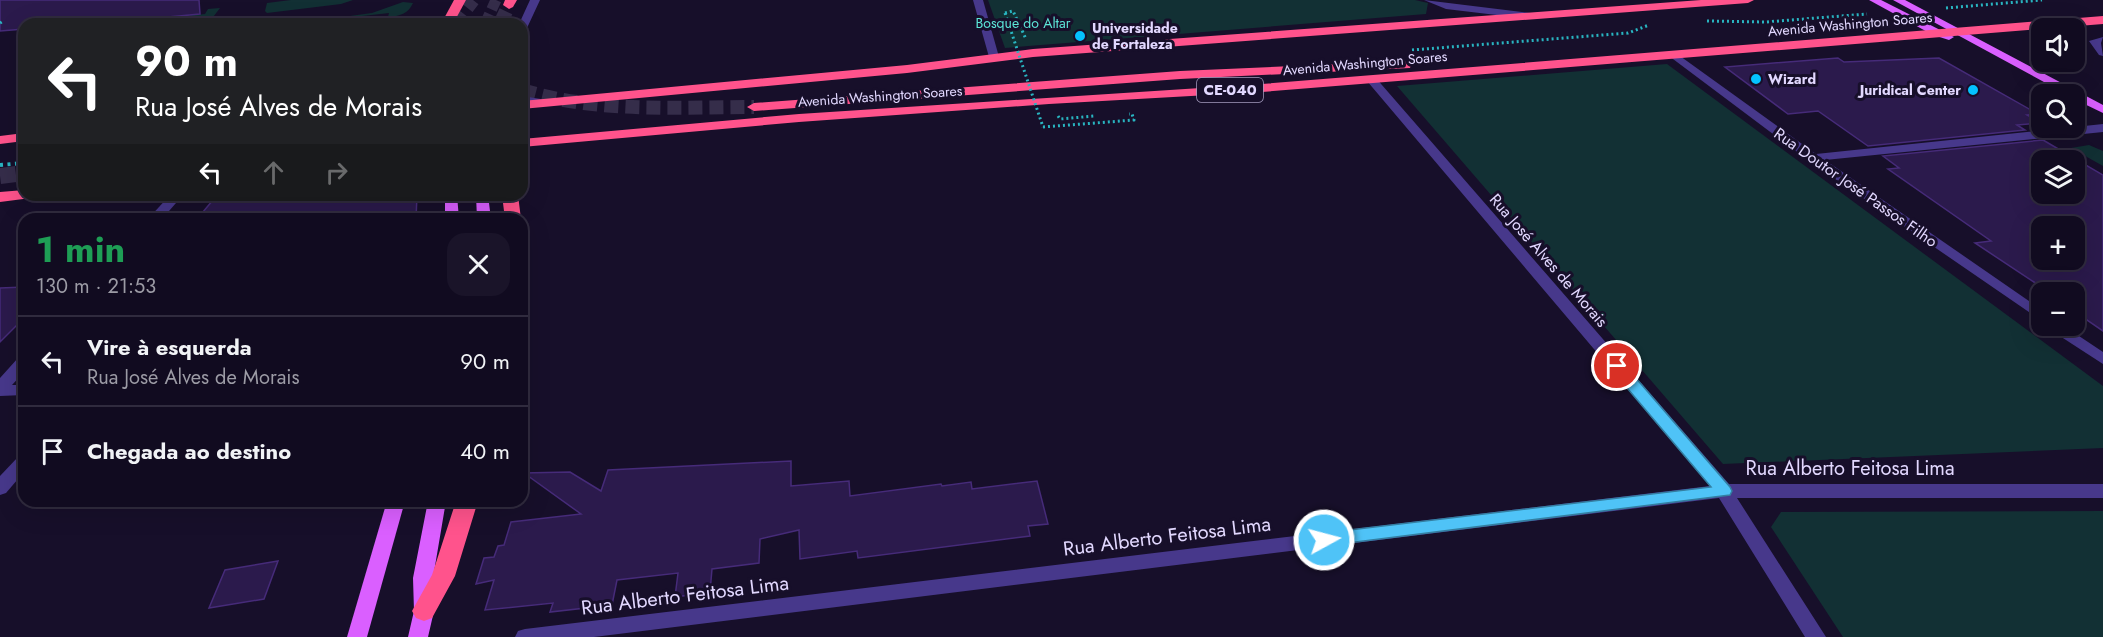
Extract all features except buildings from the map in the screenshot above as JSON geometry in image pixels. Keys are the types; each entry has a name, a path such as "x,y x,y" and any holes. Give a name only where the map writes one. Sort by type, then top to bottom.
{"highway":[{"path":"450,18 460,0"},
{"name":"Avenida Washington Soares","path":"528,105 907,69 1033,53 1748,0"},
{"name":"Avenida Washington Soares","path":"528,142 799,118 1371,79 2101,21"},
{"path":"754,107 1179,75 1444,63 1587,61"},
{"path":"0,140 18,138"},
{"path":"528,146 540,141"},
{"path":"0,148 18,146"},
{"path":"0,197 18,196"},
{"path":"424,611 443,576 466,507"}],"main road":[{"path":"1874,0 1937,33 1990,49"},
{"path":"1898,0 2103,110"},
{"path":"357,637 394,507"},
{"path":"418,637 424,611 423,578 436,507"}],"street":[{"path":"527,18 535,0"},
{"path":"978,0 994,57"},
{"path":"1429,0 1446,6 1532,16"},
{"path":"1444,23 1446,6"},
{"path":"2103,40 2094,41 2103,53"},
{"name":"Rua Doutor José Passos Filho","path":"1673,54 1814,158 2031,309"},
{"name":"Rua José Alves de Morais","path":"1371,79 1724,491 1816,637"},
{"path":"528,100 549,103"},
{"path":"1814,158 2103,128"},
{"path":"160,213 171,201"},
{"path":"2069,336 2103,359"},
{"path":"0,390 18,369"},
{"path":"0,390 18,390"},
{"path":"0,488 18,468"},
{"name":"Rua Alberto Feitosa Lima","path":"525,637 1724,491 2103,491"}],"path":[{"path":"1033,53 1013,11 1005,13 1043,127 1134,120 1132,114 1120,115"},
{"path":"1049,100 1060,119 1096,116"},
{"path":"0,165 18,164"}],"green space":[{"path":"291,0 353,0 341,4 267,13 265,11 267,3"},
{"name":"Bosque do Altar","path":"988,0 1415,0 1428,3 1426,14 1005,48"},
{"path":"403,2 413,3 406,12 396,16 388,17 389,13 335,18 372,13"},
{"path":"220,8 212,18 160,18 205,14 208,9"},
{"path":"1667,64 2031,333 2031,336 2035,336 2103,386 2103,448 1723,464 1397,86"},
{"path":"2089,145 2103,151 2103,166 2085,156 2085,150 2071,148"},
{"path":"2103,511 2103,637 1843,637 1771,527 1781,512"}],"tunnel":[{"path":"459,18 473,0"},
{"path":"488,18 496,0"},
{"path":"503,18 509,5"},
{"path":"528,92 579,102 637,107 754,107"},
{"path":"0,176 18,174"}],"place":[{"name":"Universidade de Fortaleza","path":"1080,36"},
{"name":"Wizard","path":"1756,79"},
{"name":"Juridical Center","path":"1973,90"}],"route":[{"path":"1324,540 1724,491 1617,366"}]}
